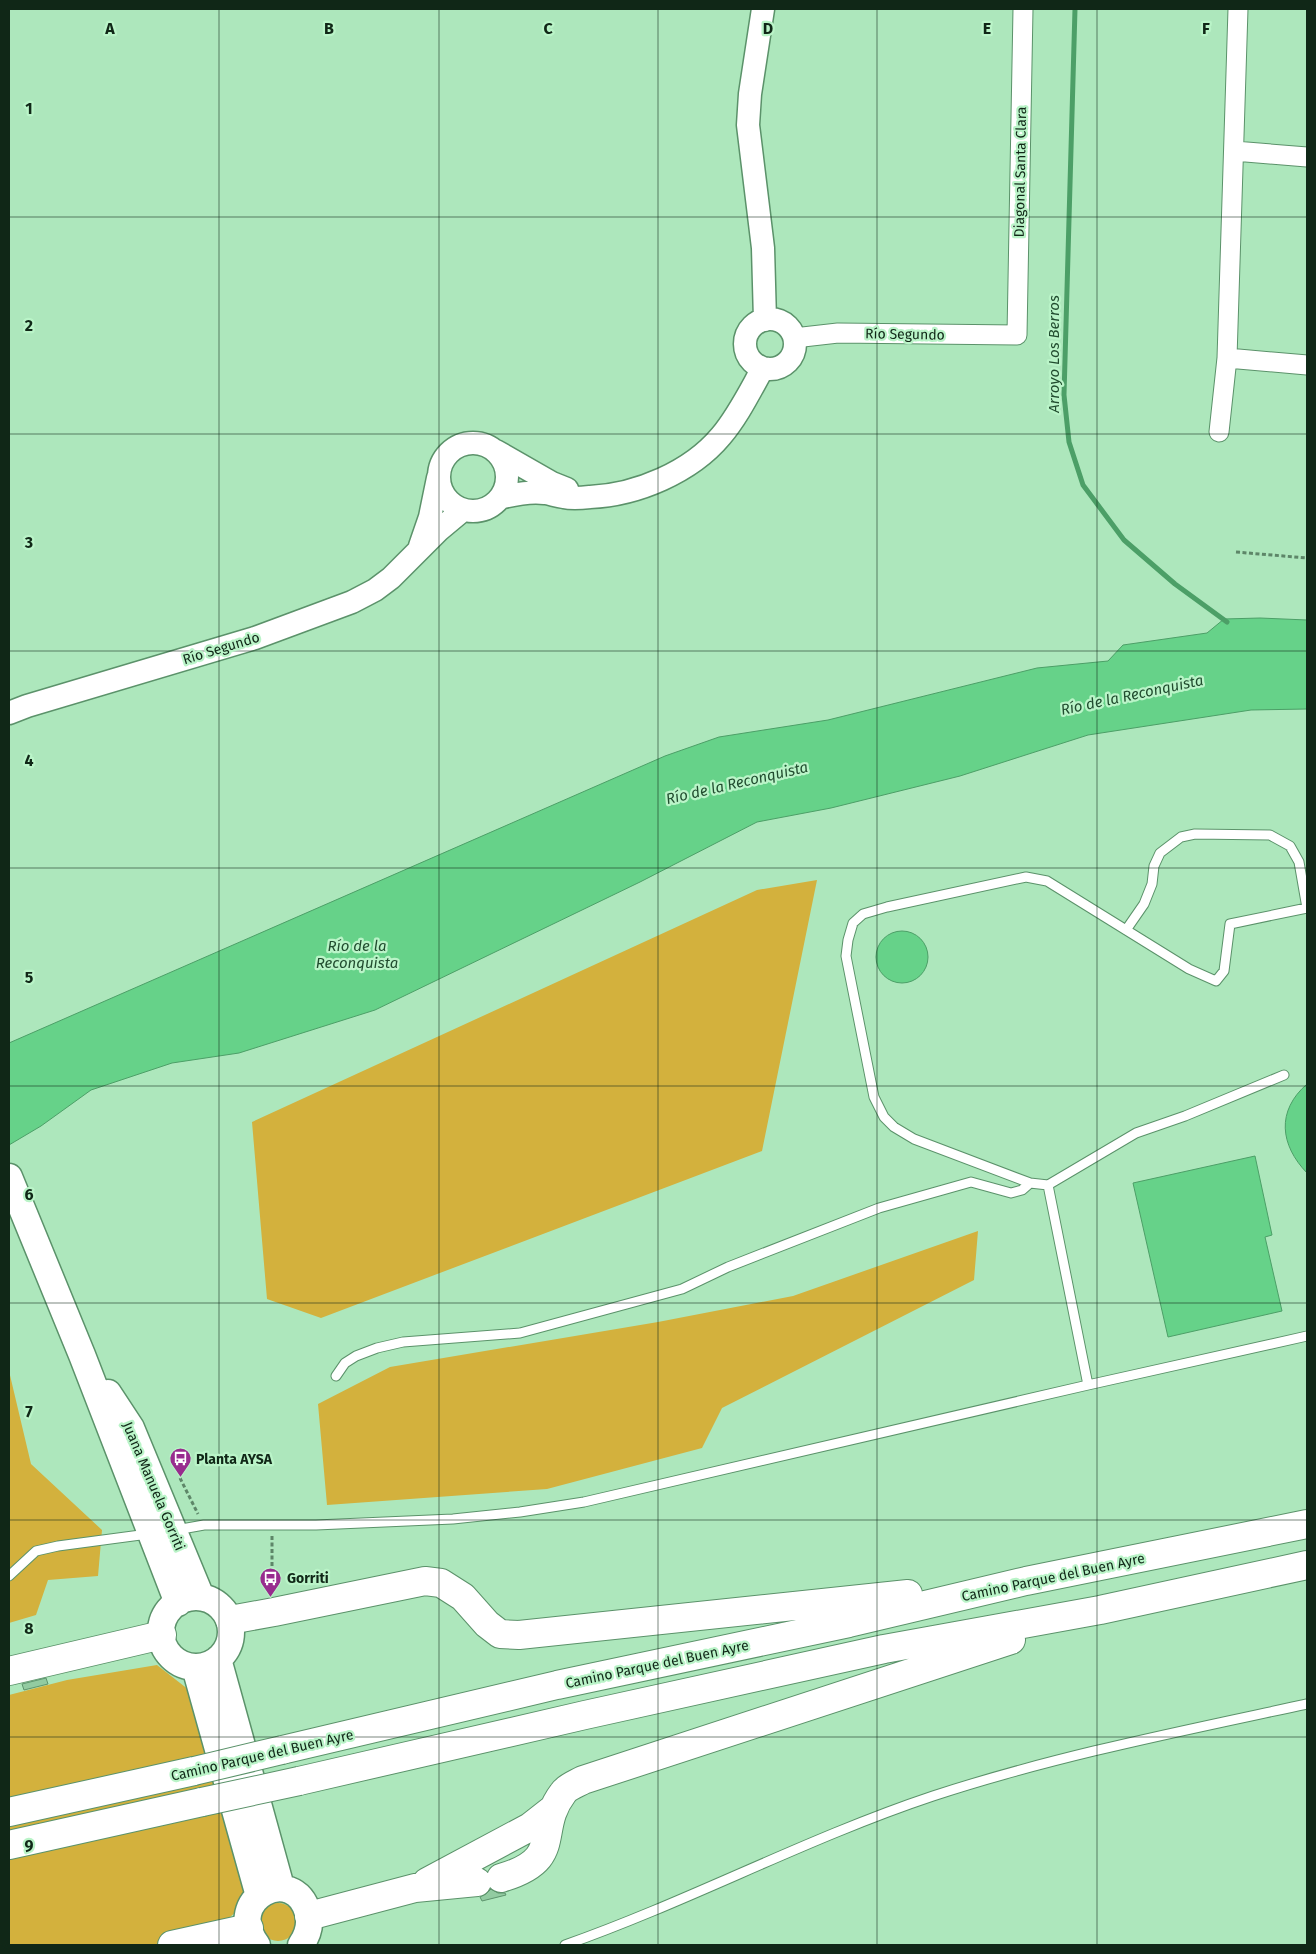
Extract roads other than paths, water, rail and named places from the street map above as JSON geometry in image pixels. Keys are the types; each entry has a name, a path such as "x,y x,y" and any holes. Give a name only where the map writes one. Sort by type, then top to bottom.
{"highway":[{"name":"Camino Parque del Buen Ayre","path":"9,1812 1026,1581 1307,1524"},
{"path":"9,1845 300,1782 585,1715 884,1649 1100,1610 1307,1565"},
{"path":"230,1620 425,1580 442,1583 463,1597 487,1624 500,1634 519,1635 1026,1581"},
{"path":"415,1888 530,1827 553,1809 564,1791 582,1780 840,1697 1100,1610"},
{"path":"9,1671 162,1634"},
{"path":"309,1916 415,1888 489,1880 520,1873 534,1863 546,1847 553,1809"},
{"path":"172,1945 253,1937"}],"main road":[{"name":"Juana Manuela Gorriti","path":"10,1180 82,1356 162,1532 190,1600"},
{"path":"190,1600 214,1600 230,1620 232,1634 228,1648 206,1663 182,1664 172,1657 164,1647 161,1625 170,1608 190,1600"},
{"path":"206,1663 270,1892"},
{"path":"253,1937 247,1920 248,1910 252,1902 270,1892 291,1890 300,1897 306,1906 309,1916 308,1932 300,1945"}],"street":[{"path":"762,9 750,94 748,125 763,248 765,320"},
{"name":"Diagonal Santa Clara","path":"1017,335 1022,9"},
{"path":"1219,432 1227,358 1238,9"},
{"path":"1234,151 1307,157"},
{"path":"765,320 777,320 784,324 794,338 794,352 790,359 778,368 762,368 749,358 746,350 745,341 748,333 753,326 765,320"},
{"name":"Río Segundo","path":"794,338 838,333 1017,335"},
{"path":"1227,358 1307,365"},
{"path":"500,498 530,492 545,493 565,498 592,498 626,491 653,482 689,465 722,436 741,408 762,368"},
{"path":"490,447 499,454 505,464 506,488 500,498 492,506 481,510 463,510 453,505 444,497 438,474 441,463 447,454 456,446 468,443 479,443 490,447 552,483 592,498"},
{"name":"Río Segundo","path":"417,552 430,517 438,474"},
{"name":"Río Segundo","path":"9,714 27,706 255,638 352,602 375,590 392,578 463,510"}],"lane":[{"path":"1126,930 1144,904 1152,884 1154,866 1160,853 1181,837 1195,834 1270,834 1290,846 1299,862 1307,908 1230,924 1224,971 1216,981 1189,969 1126,930 1047,881 1026,877 887,907 863,914 853,923 846,956 874,1097 884,1116 894,1127 914,1139 1030,1183 1048,1185 1136,1133 1185,1116 1284,1075"},
{"path":"336,1376 345,1363 356,1356 377,1348 403,1342 520,1333 682,1289 728,1267 879,1208 971,1182 1011,1193 1022,1190 1030,1183"},
{"path":"1048,1185 1088,1386"},
{"path":"9,1576 36,1551 58,1546 204,1526 452,1519 520,1512 584,1502 1307,1336"},
{"path":"565,1945 622,1925 835,1832 933,1796 1023,1769 1307,1704"}],"water":[{"name":"Río de la Reconquista","path":"1224,619 1307,620 1307,709 1251,710 1088,735 960,776 831,808 757,822 640,882 375,1010 239,1053 172,1063 91,1090 41,1126 9,1145 9,1043 665,756 719,737 828,720 1037,668 1108,661 1123,645 1207,633"},
{"path":"902,931 912,933 920,939 926,947 928,957 926,967 920,975 912,981 902,983 892,981 884,975 878,967 876,957 878,947 884,939 892,933"},
{"path":"1307,1084 1307,1173 1291,1151 1285,1128 1290,1105"},
{"path":"1255,1156 1272,1235 1265,1237 1282,1311 1168,1337 1133,1183"}],"waterway":[{"name":"Arroyo Los Berros","path":"1075,9 1064,395 1069,442 1083,485 1124,540 1175,584 1227,622"}],"place":[{"name":"Planta AYSA","path":"180,1478"},
{"name":"Gorriti","path":"271,1597"}]}
